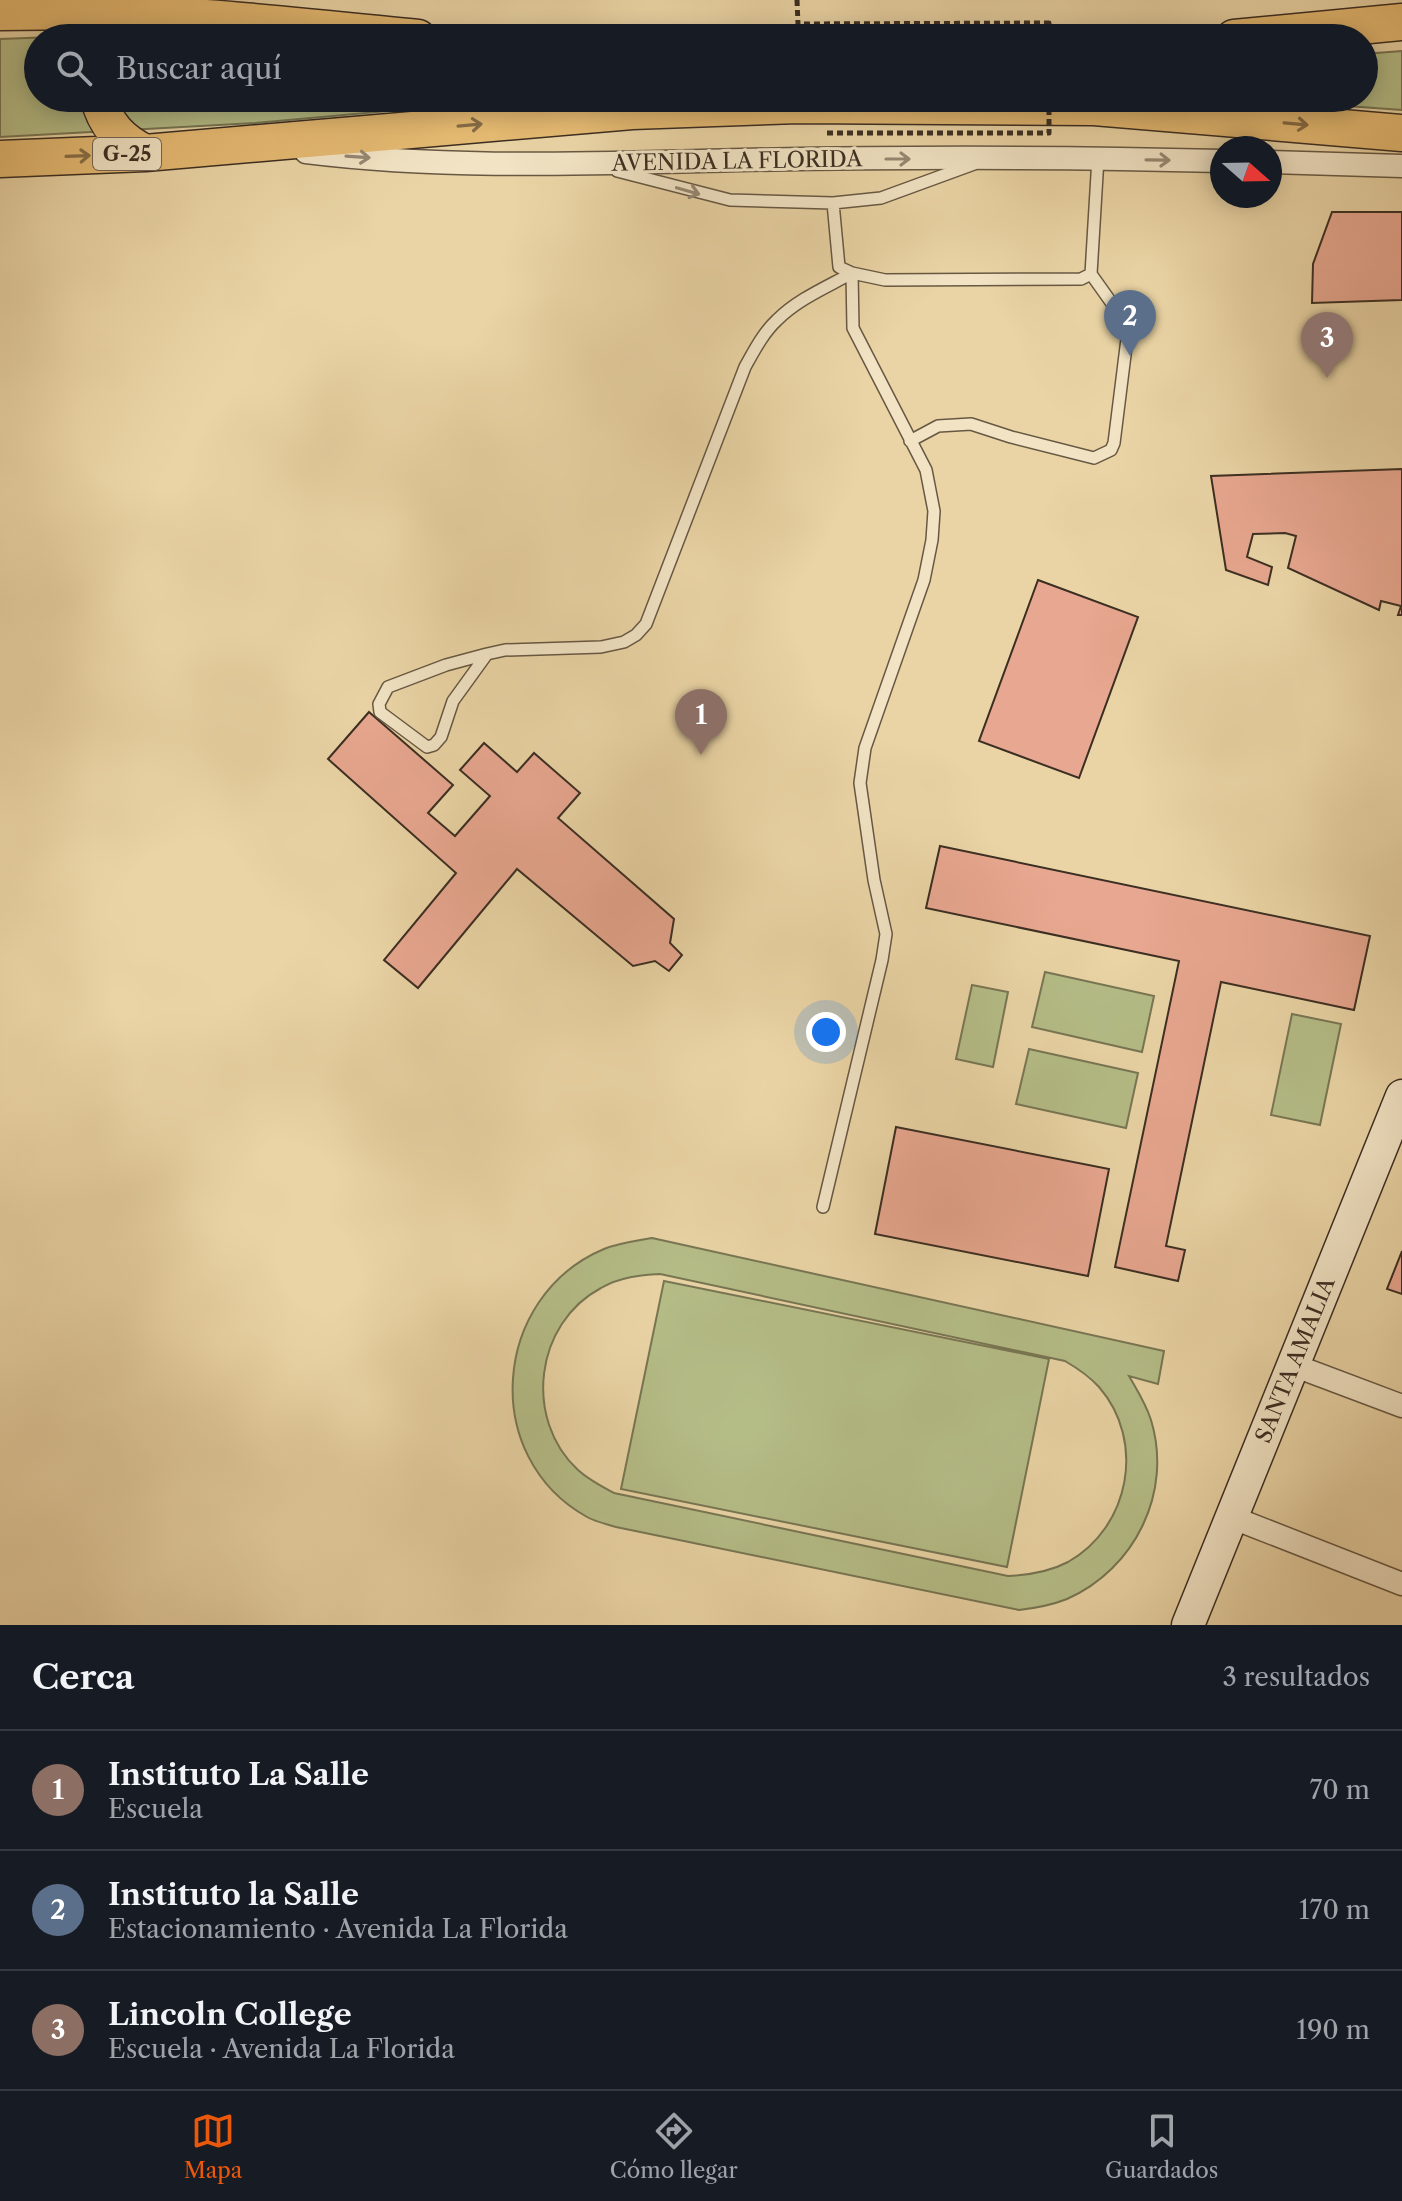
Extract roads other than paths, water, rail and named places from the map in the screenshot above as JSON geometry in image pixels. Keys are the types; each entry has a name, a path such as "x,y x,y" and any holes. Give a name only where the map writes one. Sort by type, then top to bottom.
{"main road":[{"path":"0,12 143,14 277,24"},
{"path":"126,24 143,14"},
{"path":"1378,24 1402,22"},
{"path":"104,112 116,133 129,145 145,153"},
{"name":"AVENIDA LA FLORIDA","path":"0,159 253,145 621,112"},
{"name":"AVENIDA LA FLORIDA","path":"1153,112 1402,133"}],"street":[{"path":"143,14 172,5 213,0"},
{"name":"AVENIDA LA FLORIDA","path":"253,145 344,156 444,163 1098,158 1210,161"},
{"path":"1282,162 1402,166"},
{"name":"SANTA AMALIA","path":"1188,1625 1402,1096"},
{"path":"1293,1365 1402,1406"},
{"path":"1231,1517 1402,1584"}],"lane":[{"path":"910,441 938,426 971,424 1094,458 1111,450 1127,339 1123,319 1091,274 1098,158"},
{"path":"586,163 715,198 748,202 833,203 881,198 986,159"},
{"path":"833,203 839,267 852,273 885,280 1081,279 1091,274"},
{"path":"823,1207 886,934 874,880 860,783 865,748 924,580 934,511 926,470 853,328 852,273"},
{"path":"487,654 453,701 441,737 434,745 427,747 380,712 379,704 388,687 446,665 487,654 505,650 601,647 624,642 636,635 646,624 745,367 777,319 805,298 852,273"}],"place":[{"name":"Instituto la Salle","path":"1130,356"},
{"name":"Lincoln College","path":"1327,378"},
{"name":"Instituto La Salle","path":"701,755"}]}
